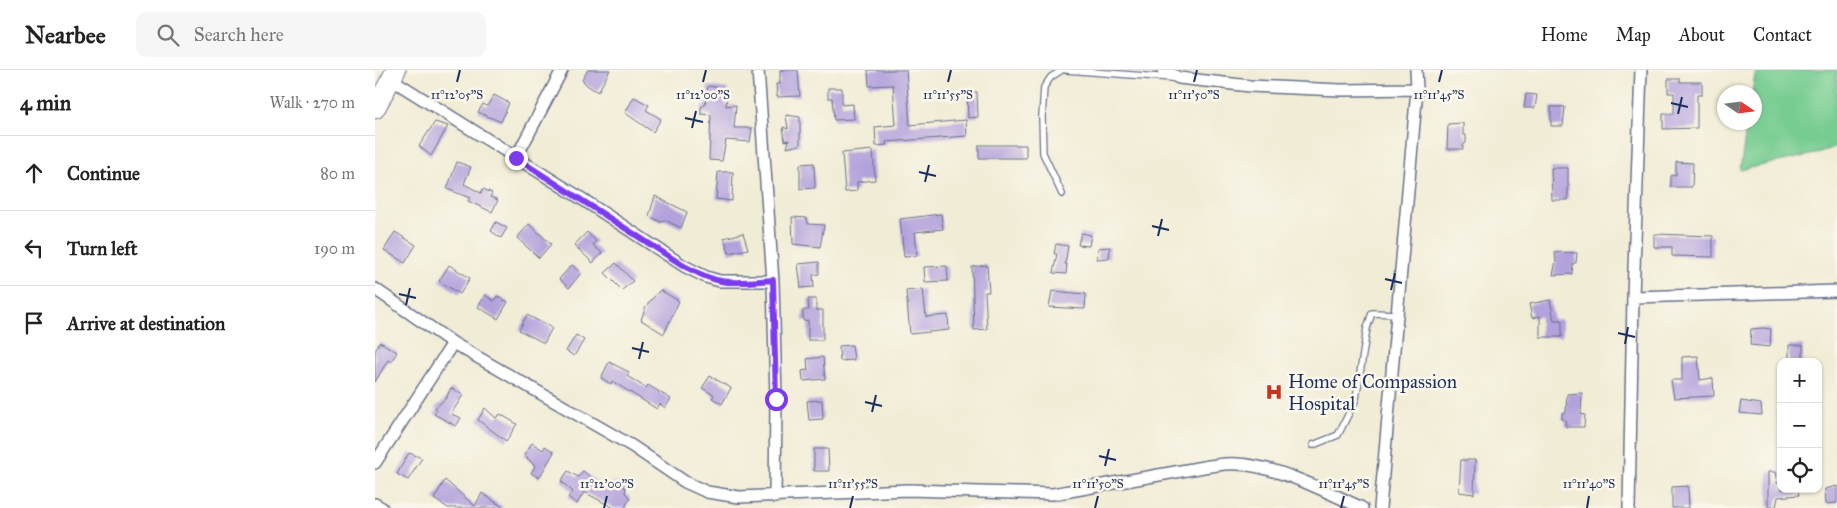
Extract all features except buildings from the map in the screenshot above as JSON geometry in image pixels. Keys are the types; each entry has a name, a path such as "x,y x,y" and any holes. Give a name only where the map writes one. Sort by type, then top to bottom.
{"main road":[{"path":"375,109 394,75"}],"street":[{"path":"516,158 562,70"},
{"path":"758,70 773,280 776,399 775,496"},
{"path":"1163,70 1179,78 1250,86 1300,89 1417,89"},
{"path":"1380,508 1417,89 1416,70"},
{"path":"1629,508 1633,297 1641,70"},
{"path":"394,75 516,158 684,266 706,278 736,282 773,280"},
{"path":"375,289 453,343 632,446 685,482 707,492 739,497 908,490 1053,494 1173,472 1236,463 1260,467 1314,486 1362,508"},
{"path":"1633,297 1837,291"},
{"path":"375,463 453,343"},
{"path":"375,504 381,508"}],"lane":[{"path":"1061,194 1043,153 1042,117 1044,87 1051,77 1062,70"},
{"path":"1066,70 1179,78"},
{"path":"1313,445 1338,435 1356,398 1367,328 1372,313 1397,314"}],"green space":[{"path":"1756,70 1837,70 1837,146 1820,153 1740,170 1746,130 1762,130 1762,85 1753,85"}],"place":[{"name":"Home of Compassion Hospital","path":"1274,392"}],"route":[{"path":"516,158 684,266 706,278 736,282 773,280 776,399"}]}
